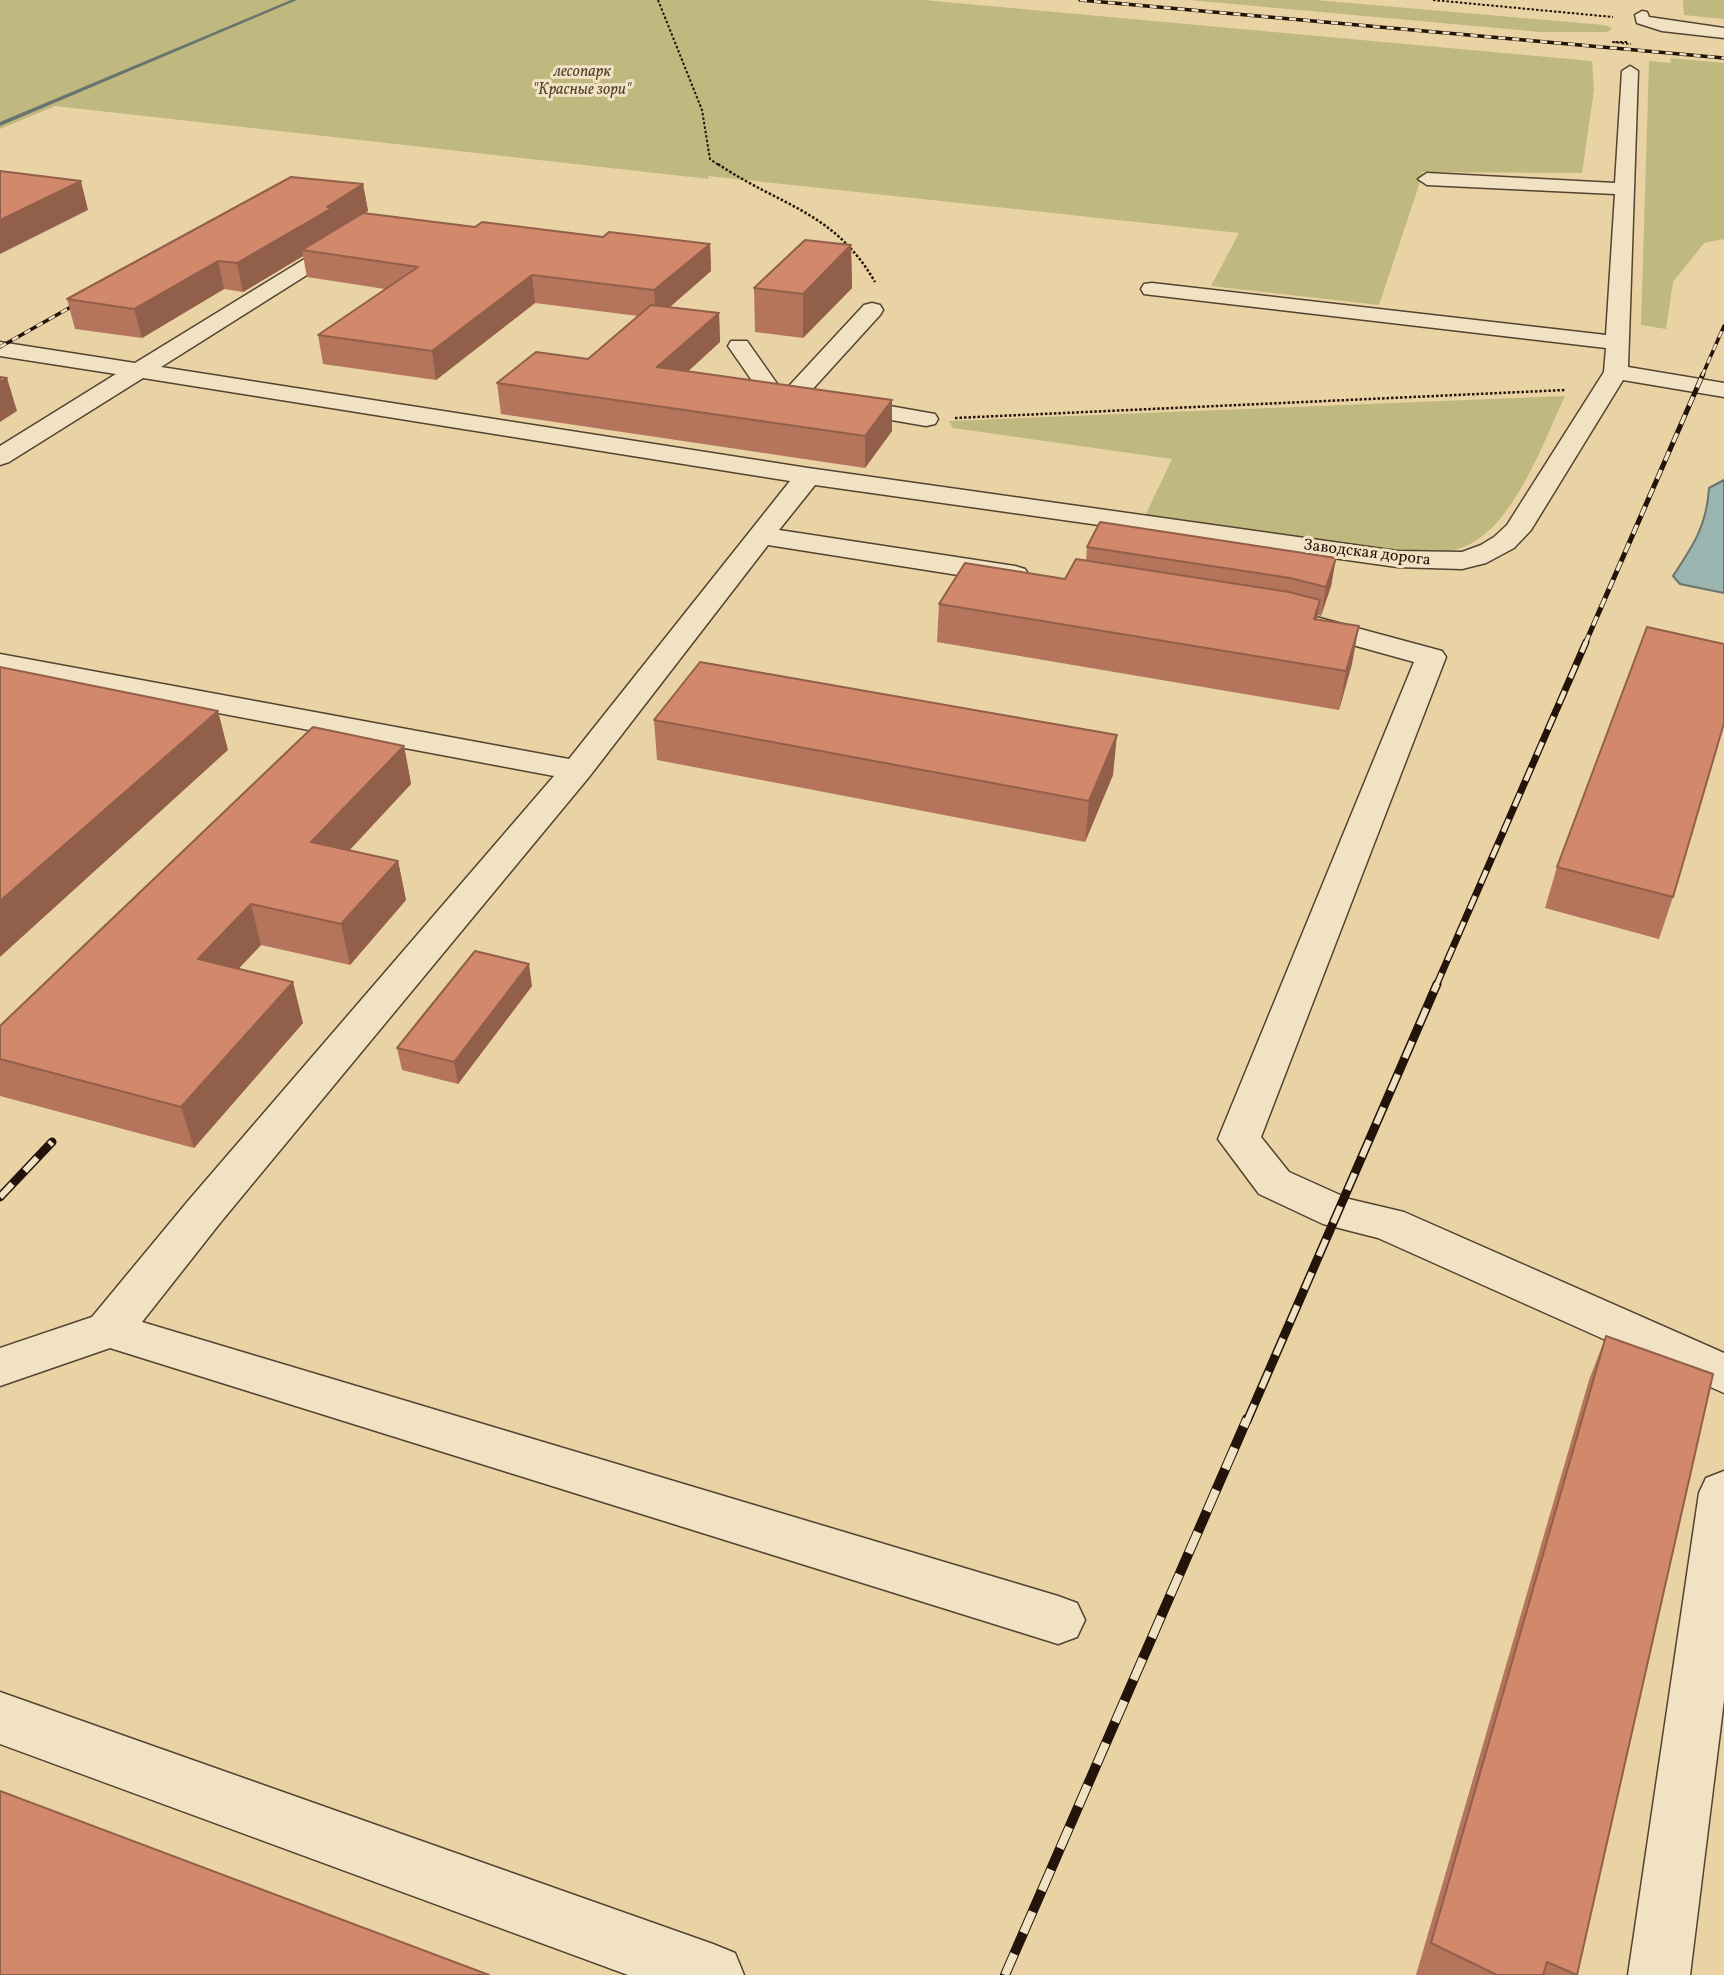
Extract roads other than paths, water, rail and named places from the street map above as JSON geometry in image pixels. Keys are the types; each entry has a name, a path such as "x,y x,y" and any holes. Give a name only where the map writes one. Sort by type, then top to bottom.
{"street":[{"path":"1724,27 1658,20 1643,11 1642,20 1654,25 1724,33"},
{"name":"Заводская дорога","path":"0,349 890,489 1396,559 1447,563 1482,557 1505,544 1517,530 1611,380 1619,343 1622,189 1630,71"},
{"path":"1427,179 1622,189"},
{"path":"0,457 359,233"},
{"path":"1152,289 1619,343"},
{"path":"793,397 872,310"},
{"path":"739,346 770,390 793,397 926,419"},
{"path":"1611,380 1724,390"},
{"path":"0,1367 109,1330 204,1212 577,770 808,476"},
{"path":"762,536 1051,581"},
{"path":"1271,615 1432,657 1239,1139 1274,1183 1339,1213 1388,1224 1724,1374"},
{"path":"0,663 577,770"},
{"path":"109,1330 1058,1620"},
{"path":"1659,1975 1724,1493"},
{"path":"0,1718 713,1975"}],"water":[{"path":"1724,480 1724,593 1680,584 1673,576 1698,535 1709,488"}],"waterway":[{"path":"0,124 295,0"}],"railway":[{"path":"1080,0 1724,58"},
{"path":"0,347 85,299"},
{"path":"1702,376 1724,326"},
{"path":"1585,644 1703,374"},
{"path":"1436,986 1586,642"},
{"path":"1247,1421 1437,984"},
{"path":"0,1197 52,1142"},
{"path":"1005,1975 1247,1419"}],"park label":[{"name":"лесопарк \"Красные зори\"","path":"582,82"}]}
